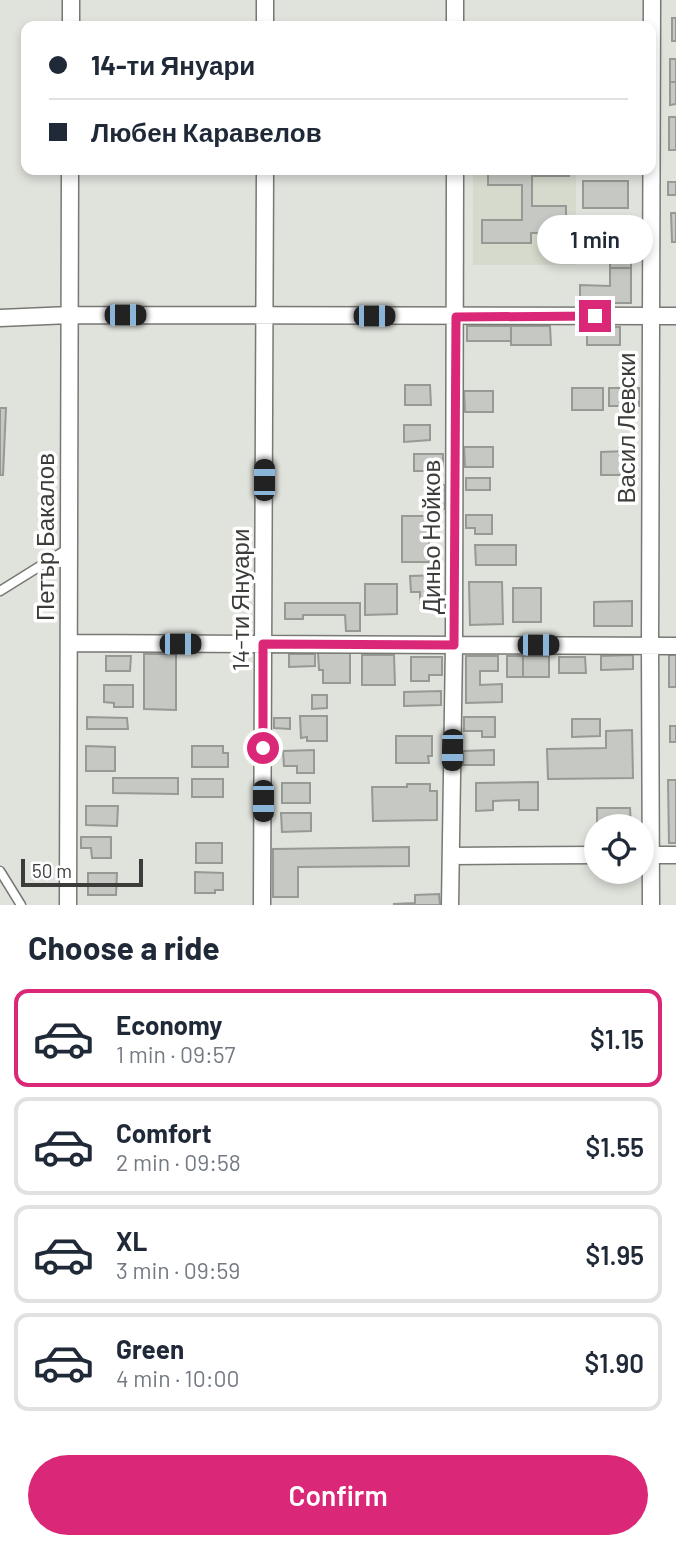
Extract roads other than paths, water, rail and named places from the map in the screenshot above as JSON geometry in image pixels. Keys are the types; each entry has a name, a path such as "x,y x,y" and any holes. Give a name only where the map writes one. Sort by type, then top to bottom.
{"street":[{"path":"71,0 71,21"},
{"path":"265,0 265,21"},
{"path":"455,0 455,21"},
{"name":"Васил Левски","path":"652,0 652,21"},
{"name":"Петър Бакалов","path":"68,905 70,175"},
{"name":"14-ти Януари","path":"262,905 265,175"},
{"name":"Диньо Нойков","path":"450,905 454,645 455,175"},
{"name":"Васил Левски","path":"648,814 651,175"},
{"path":"0,318 70,315 676,316"},
{"path":"69,643 676,646"},
{"path":"451,856 584,855"},
{"path":"654,855 676,855"},
{"name":"Васил Левски","path":"649,884 651,905"}],"lane":[{"path":"0,591 69,548"},
{"path":"0,871 21,905"}]}
